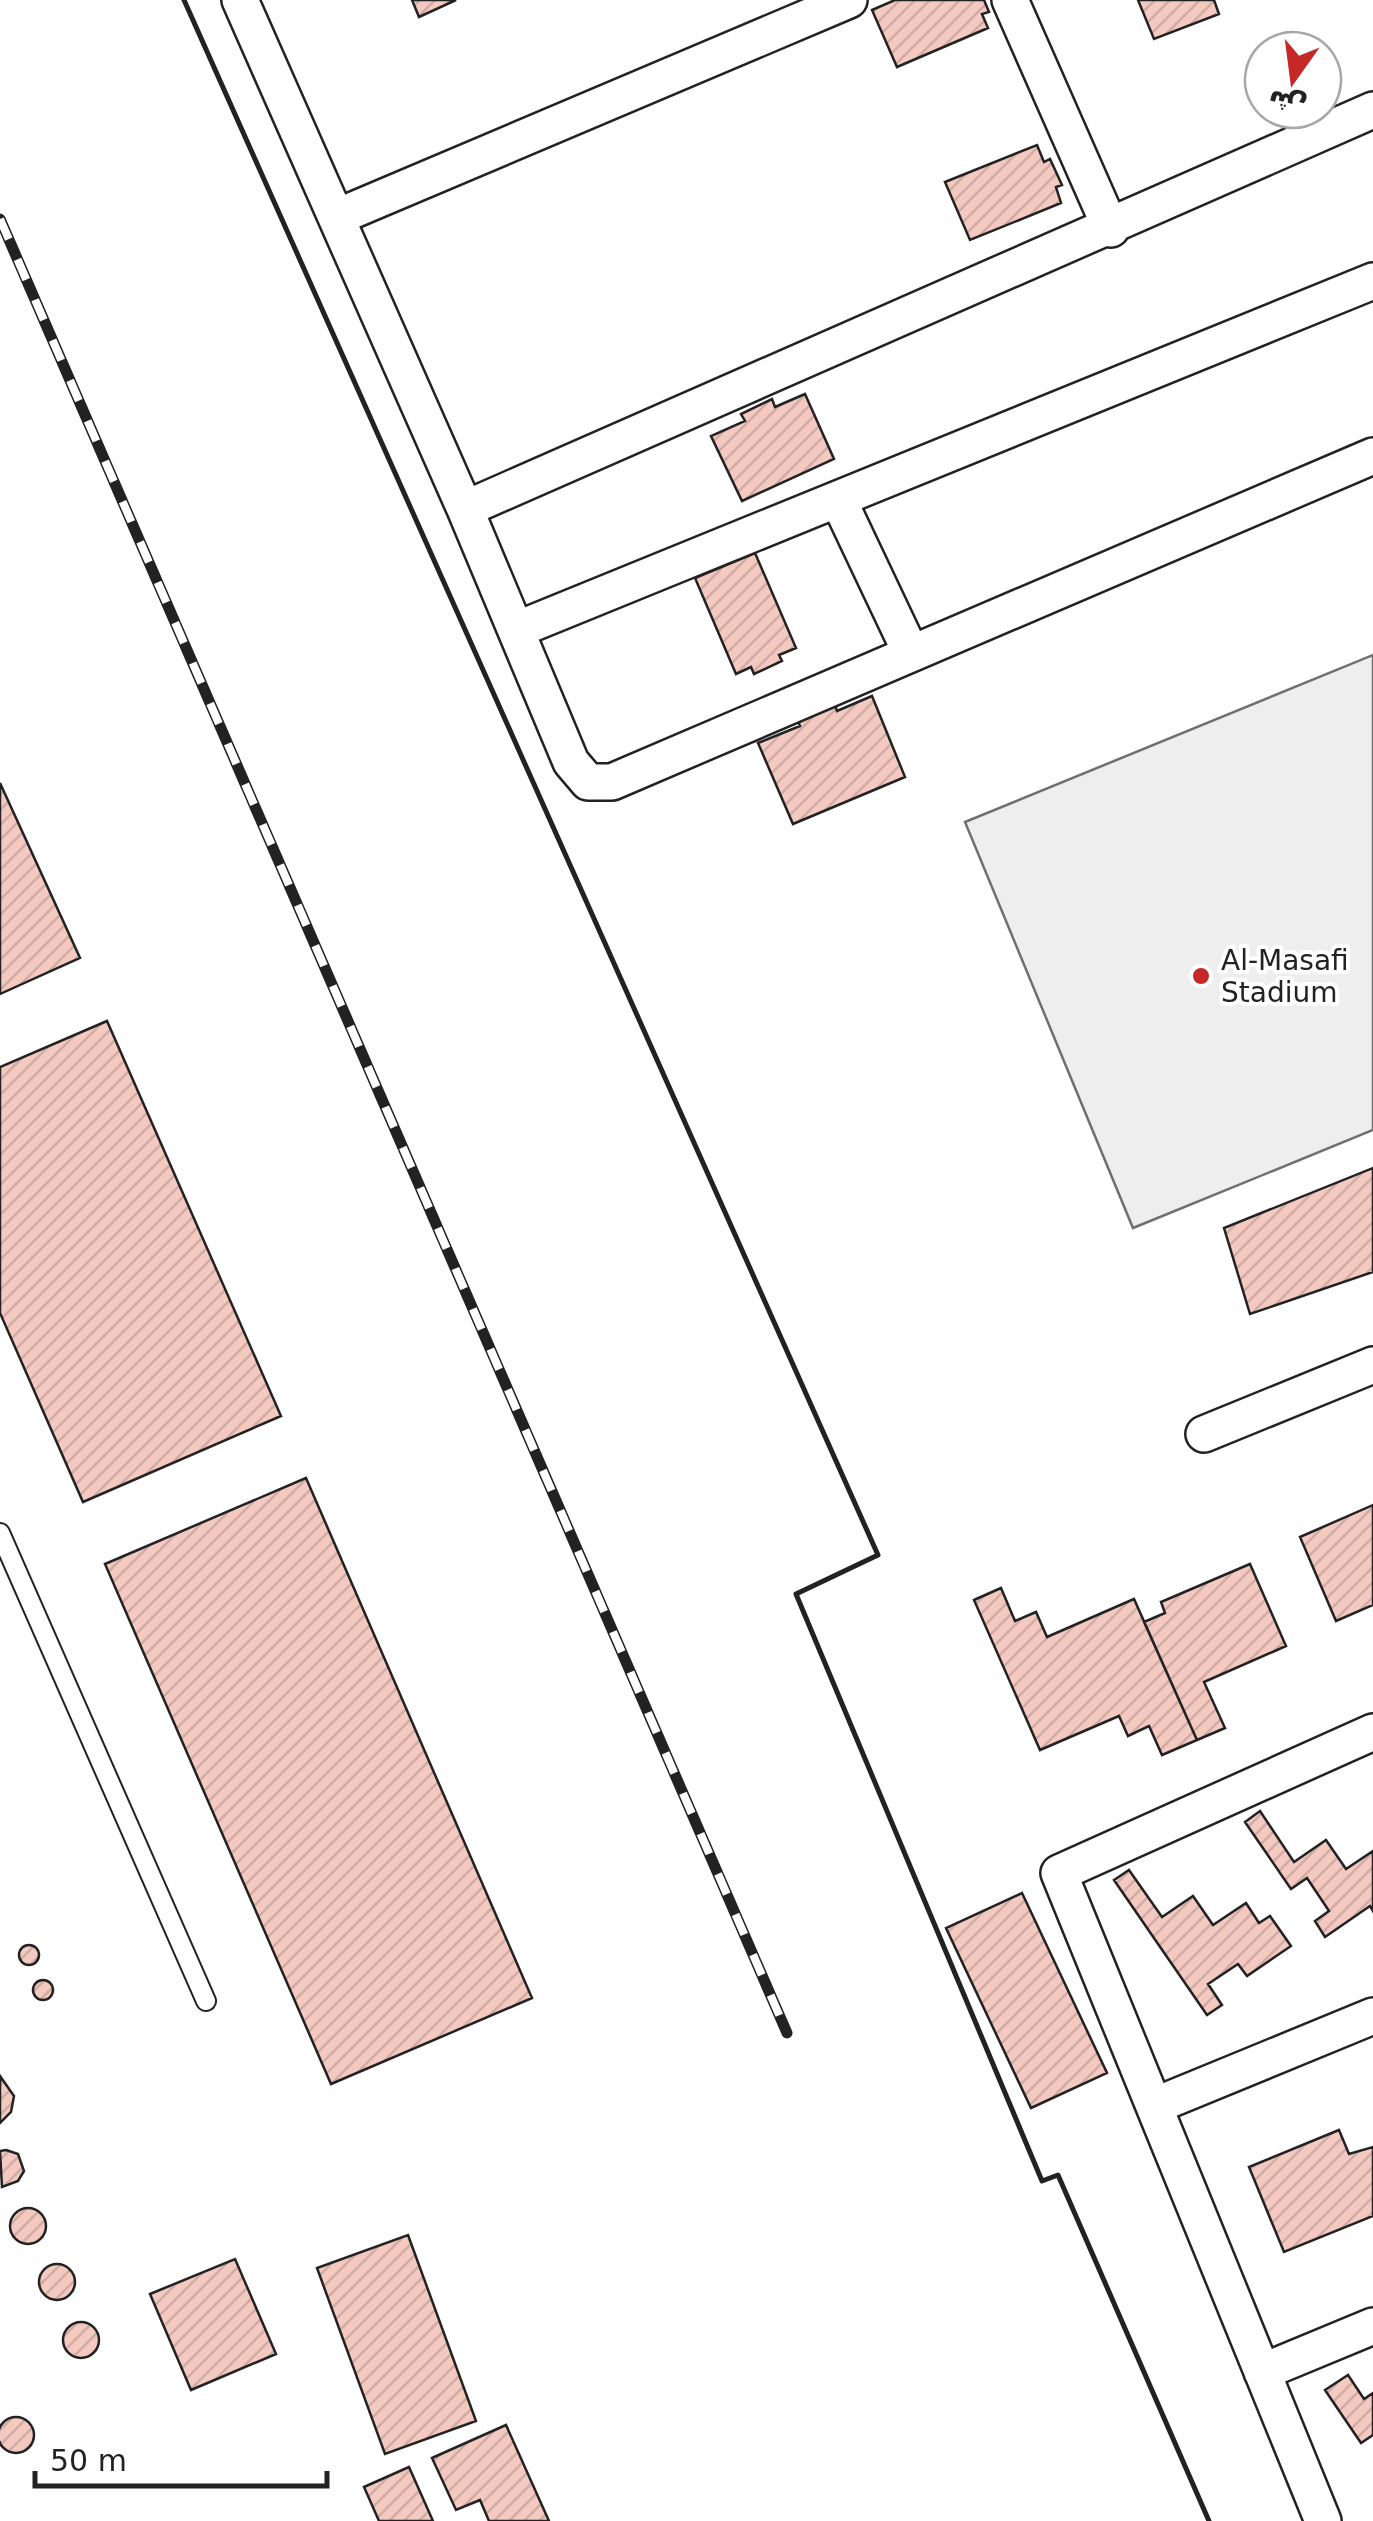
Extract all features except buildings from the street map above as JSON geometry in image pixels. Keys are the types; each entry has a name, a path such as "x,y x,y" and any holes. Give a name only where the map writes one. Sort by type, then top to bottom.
{"street":[{"path":"240,0 465,509 571,762 588,782 612,782 910,651 1373,456"},
{"path":"336,217 849,0"},
{"path":"1010,0 1111,228"},
{"path":"465,509 1373,110"},
{"path":"516,630 1373,281"},
{"path":"838,499 910,651"},
{"path":"1204,1434 1373,1365"},
{"path":"1323,2521 1060,1873 1373,1732"},
{"path":"1154,2106 1373,2016"},
{"path":"1262,2372 1373,2326"}],"lane":[{"path":"0,1533 206,2001"}],"shaded area":[{"name":"Al-Masafi Stadium","path":"1373,655 1373,1130 1133,1228 965,822"}],"railway":[{"path":"0,219 787,2033"}],"wall":[{"path":"184,0 878,1555 796,1594 1042,2181 1058,2175 1209,2521"}],"place":[{"name":"Al-Masafi Stadium","path":"1201,976"}]}
